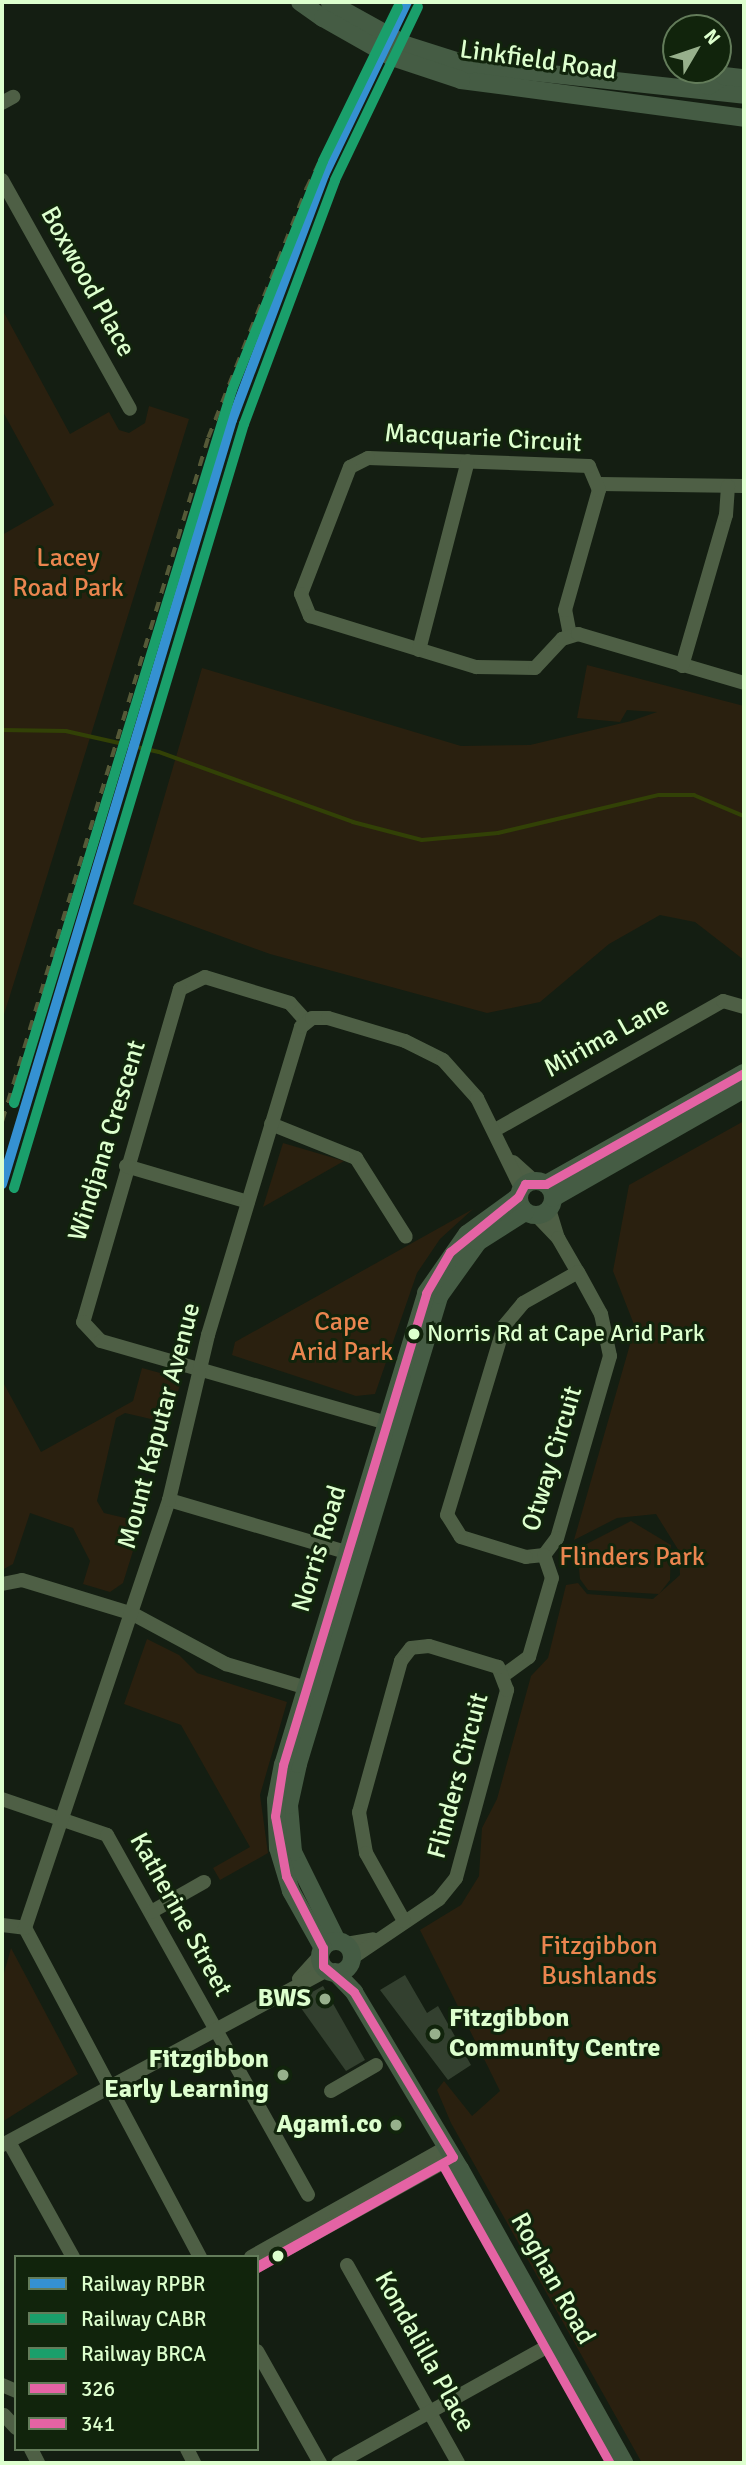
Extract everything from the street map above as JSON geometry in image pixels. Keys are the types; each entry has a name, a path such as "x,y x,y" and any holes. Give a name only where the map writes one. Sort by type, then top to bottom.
{"main road":[{"name":"Linkfield Road","path":"300,2 327,8 465,72 744,118"},
{"name":"Linkfield Road","path":"465,72 708,86 744,95"},
{"path":"708,86 724,76 744,78"},
{"name":"Norris Road","path":"336,1957 303,1882 290,1836 292,1788 313,1690 392,1425 450,1276 478,1242 535,1198 744,1073"},
{"name":"Norris Road","path":"535,1198 744,1089"},
{"name":"Roghan Road","path":"336,1957 551,2344 611,2463"},
{"name":"Roghan Road","path":"551,2344 624,2463"}],"street":[{"name":"Boxwood Place","path":"2,180 130,409"},
{"name":"Macquarie Circuit","path":"368,458 468,461 579,463 594,470 600,484 565,610 570,635 544,664 529,669 476,667 316,619 304,609 301,593 354,463 368,458"},
{"path":"419,650 468,461"},
{"path":"600,484 744,486"},
{"path":"682,666 726,515 728,486"},
{"path":"570,635 744,683"},
{"name":"Windjana Crescent","path":"200,1368 101,1341 85,1327 84,1310 176,998 188,980 205,977 290,1003 306,1021"},
{"name":"Mirima Lane","path":"495,1130 723,1001 744,1007"},
{"path":"306,1021 328,1018 433,1054 465,1080 535,1198"},
{"name":"Mount Kaputar Avenue","path":"25,1928 60,1816 133,1614 169,1500 200,1368 271,1124 306,1021"},
{"path":"271,1124 356,1158 406,1237"},
{"path":"126,1166 248,1202"},
{"name":"Otway Circuit","path":"535,1198 578,1272 606,1324 610,1356 557,1538 544,1555 526,1557 461,1537 447,1515 504,1326 523,1303 578,1272"},
{"path":"200,1368 392,1425"},
{"path":"169,1500 354,1555"},
{"path":"504,1675 528,1657 552,1578 544,1555"},
{"path":"2,1584 22,1580 133,1614 226,1664 313,1690"},
{"name":"Flinders Circuit","path":"336,1957 373,1939 404,1921 446,1894 461,1868 467,1825 507,1686 504,1675 494,1665 429,1646 411,1648 401,1661 359,1821 366,1853 404,1921"},
{"name":"Katherine Street","path":"2,1799 60,1816 107,1835 308,2195"},
{"path":"150,1912 204,1882"},
{"path":"2,1925 25,1928 199,2255"},
{"path":"72,2255 5,2144 336,1957"},
{"path":"331,2091 376,2065"},
{"path":"255,2255 446,2155"},
{"path":"259,2265 446,2155"},
{"name":"Kondalilla Place","path":"347,2265 458,2463"},
{"path":"338,2463 551,2344"},
{"path":"259,2355 320,2463"}],"green space":[{"name":"Lacey Road Park","path":"2,309 70,434 109,412 119,430 129,433 145,423 149,406 189,419 2,1021 2,535 54,505 2,410"},
{"path":"587,665 744,706 744,960 695,922 660,915 609,944 540,1002 487,1013 270,954 133,904 202,668 461,746 530,745 631,721 657,712 627,710 620,722 577,718"},
{"name":"Fitzgibbon Bushlands","path":"744,1121 744,2463 642,2463 451,2123 437,2090 444,2081 472,2116 500,2091 420,1930 461,1905 479,1876 482,1828 497,1799 531,1676 548,1658 566,1585 578,1583 587,1594 653,1599 680,1575 679,1551 656,1514 617,1518 574,1540 635,1327 613,1271 629,1185"},
{"path":"283,1143 344,1161 263,1207"},
{"name":"Cape Arid Park","path":"473,1209 440,1239 417,1273 375,1394 356,1396 232,1355 235,1342"},
{"path":"142,1368 182,1379 168,1423 125,1413 116,1418 97,1501 104,1513 142,1522 123,1583 110,1592 83,1584 90,1561 73,1528 30,1513 13,1564 2,1570 4,1384 41,1452 133,1401"},
{"name":"Flinders Park","path":"631,1521 671,1545 670,1580 659,1594 588,1590 580,1579 577,1549"},
{"path":"147,1639 179,1655 197,1673 287,1702 260,1795 268,1853 220,1880 213,1868 250,1847 181,1725 124,1704"},
{"path":"11,1948 78,2074 2,2122 2,1980"}],"building":[{"name":"Fitzgibbon Community Centre","path":"405,1975 427,2013 438,2006 471,2065 448,2080 380,1990"},
{"path":"323,1986 365,2060 346,2071 296,2001"}],"waterway":[{"path":"2,730 66,731 159,752 353,822 422,840 498,833 659,795 694,795 744,816"}],"railway":[{"path":"2,1121 208,438 306,189 399,2"}],"rail line":[{"name":"RPBR","path":"2,1184 232,420 324,175 407,2"},
{"name":"BRCA","path":"14,1103 232,390 323,161 398,7"},
{"name":"CABR","path":"14,1188 244,424 335,180 418,7"}],"transit line":[{"name":"326","path":"259,2265 453,2157 354,1992 323,1966 323,1948 286,1876 275,1816 283,1765 426,1293 450,1252 518,1197 525,1184 546,1184 744,1073"},
{"name":"341","path":"259,2267 442,2164 610,2463"}],"place":[{"name":"Norris Rd at Cape Arid Park","path":"414,1334"},
{"name":"BWS","path":"325,1999"},
{"name":"Fitzgibbon Community Centre","path":"435,2034"},
{"name":"Fitzgibbon Early Learning","path":"283,2075"},
{"name":"Agami.co","path":"396,2125"}]}
